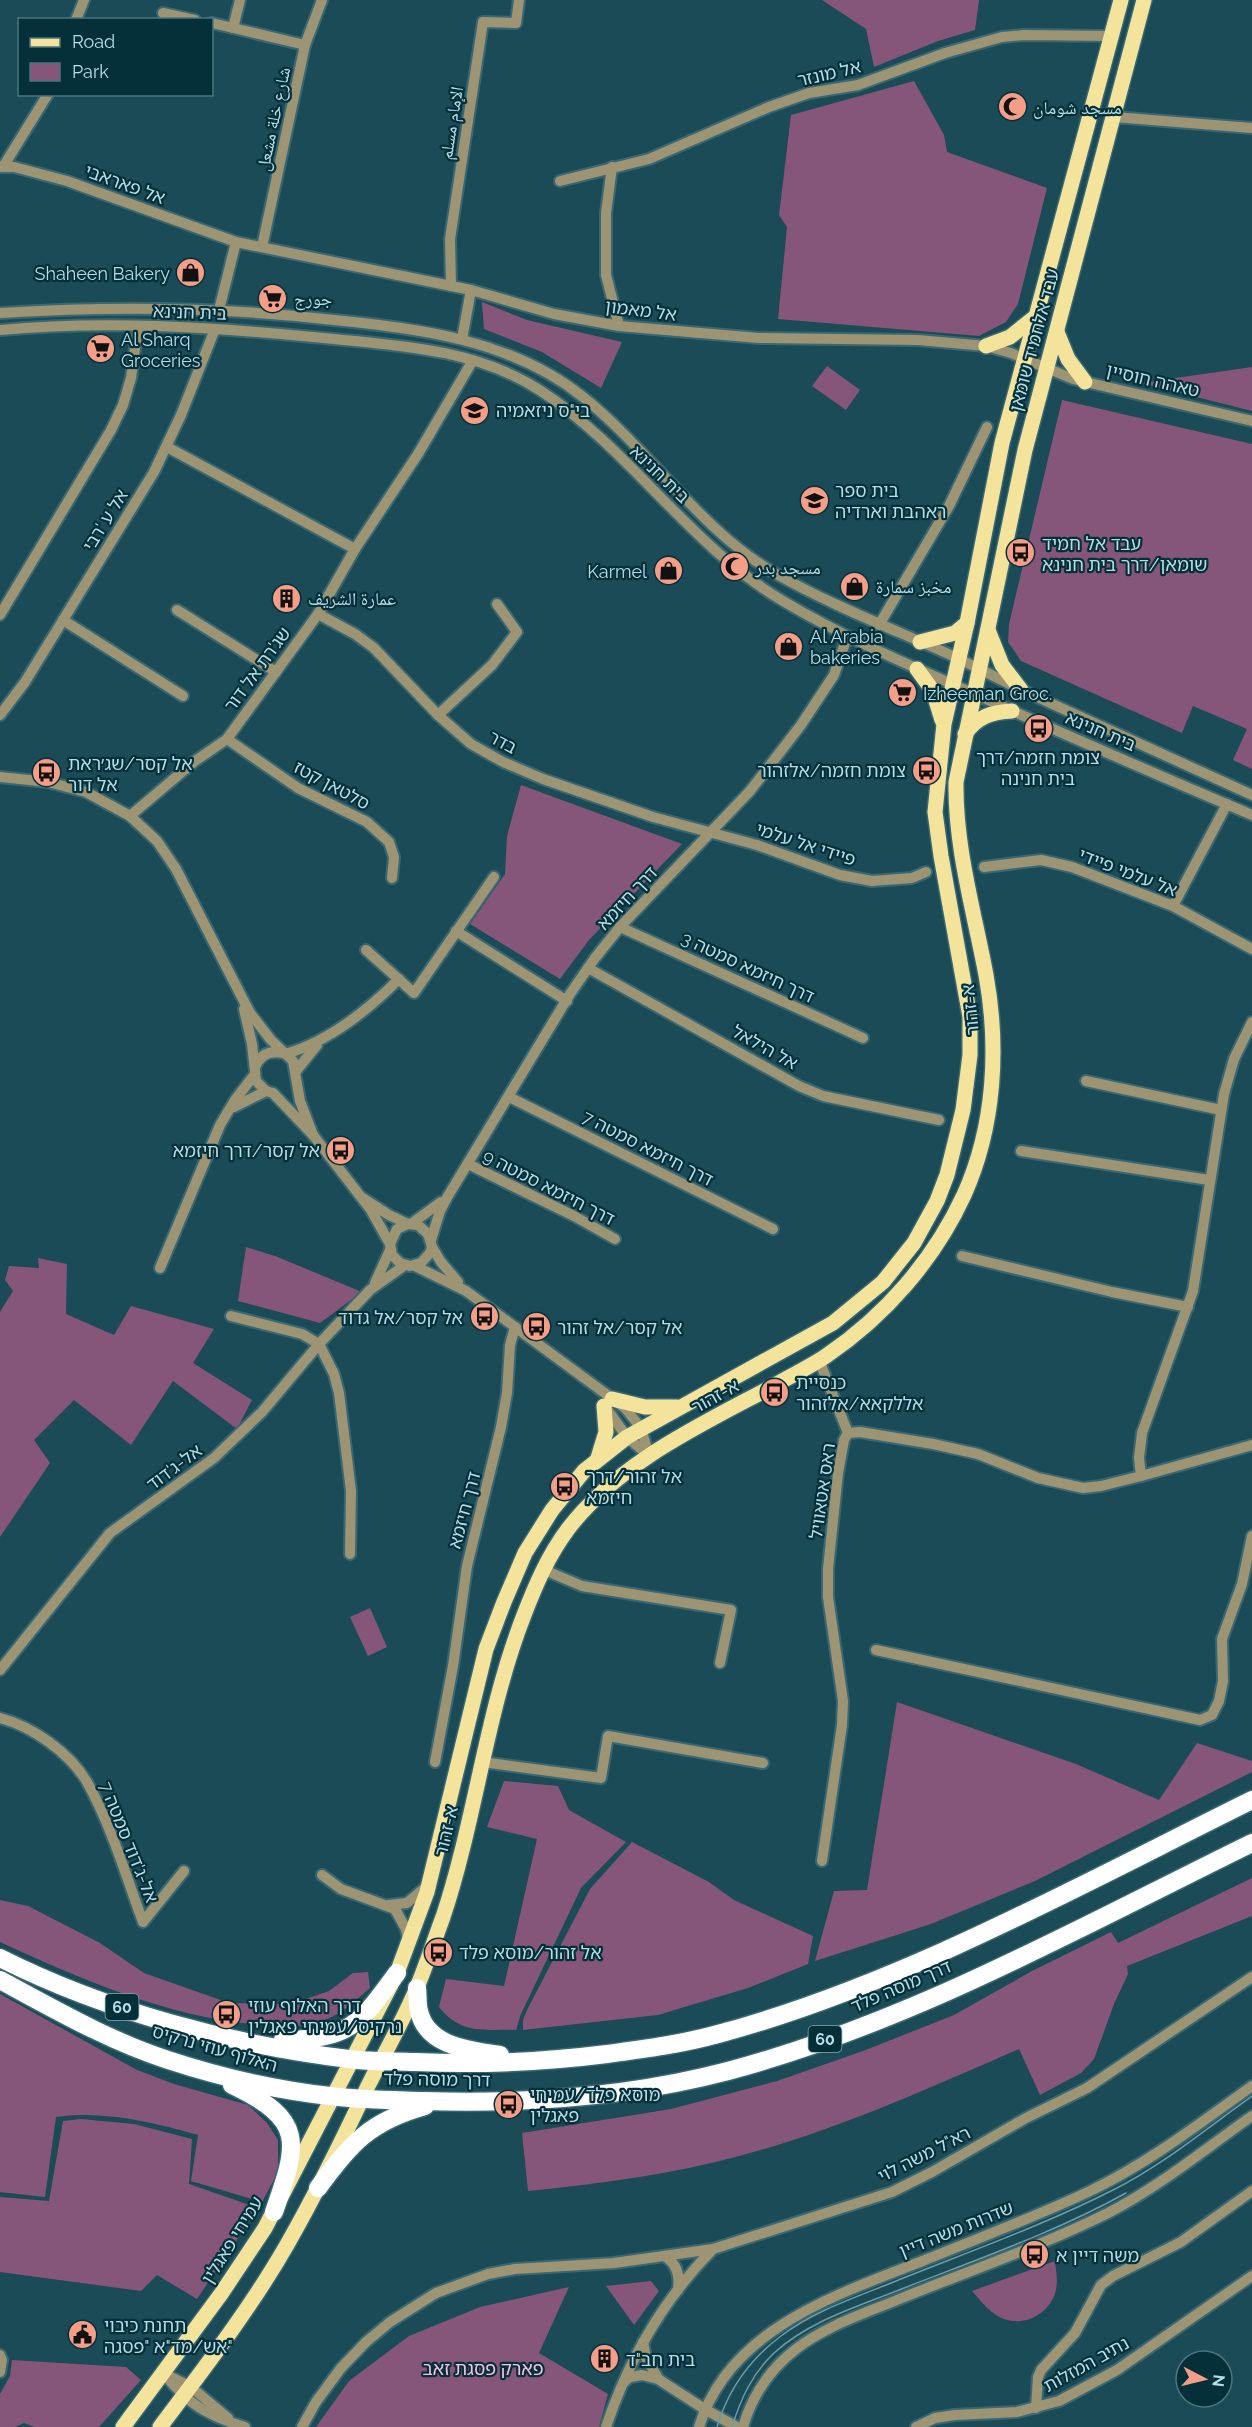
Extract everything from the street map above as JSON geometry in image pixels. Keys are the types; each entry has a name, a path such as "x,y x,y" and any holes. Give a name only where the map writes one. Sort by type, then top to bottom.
{"highway":[{"name":"דרך מוסה פלד","path":"381,2061 465,2064 540,2062 646,2049 718,2034 807,2005 906,1967 985,1932 1252,1800"},
{"name":"דרך מוסה פלד","path":"362,2099 456,2102 548,2100 652,2087 727,2071 809,2045 930,1998 991,1971 1252,1843"},
{"name":"האלוף עוזי נרקיס","path":"0,1958 93,1998 196,2030 351,2059 381,2061"},
{"path":"249,2041 299,2040 339,2033 360,2021 397,1973"},
{"name":"האלוף עוזי נרקיס","path":"0,1980 71,2018 166,2060 289,2091 362,2099"},
{"path":"417,1988 418,2010 423,2022 434,2035 449,2044 470,2050 540,2062"},
{"path":"201,2069 256,2097 273,2108 283,2119 290,2134 292,2148 290,2168 274,2211"},
{"path":"318,2188 345,2151 381,2123 402,2112 456,2102"}],"main road":[{"name":"עבד אלחמיד שומאן","path":"957,658 967,623 1002,443 1121,0"},
{"name":"עבד אלחמיד שומאן","path":"973,693 1025,450 1144,0"},
{"path":"986,346 1016,334 1035,317"},
{"path":"1057,332 1068,359 1085,382"},
{"path":"920,642 955,633 967,623"},
{"path":"988,630 1002,665 1021,690"},
{"name":"א-זהור","path":"351,2059 397,1973 429,1884 486,1649 525,1553 552,1510 584,1471 627,1437 823,1329 856,1305 883,1282 914,1243 937,1201 947,1174 963,1110 970,1055 970,1017 941,856 936,812 944,724 957,658"},
{"path":"917,669 933,691 944,724"},
{"name":"א-זהור","path":"362,2099 417,1988 451,1890 505,1671 517,1631 550,1555 590,1502 623,1473 819,1360 865,1326 889,1303 932,1252 965,1192 983,1135 994,1068 987,979 955,811 956,782 973,693"},
{"path":"963,737 977,720 986,715 1012,711"},
{"path":"597,1460 606,1432 608,1402 645,1407 680,1406"},
{"name":"עמיחי פאגלין","path":"123,2427 221,2294 274,2211 351,2059"},
{"path":"160,2427 250,2304 289,2242 362,2099"}],"street":[{"path":"77,18 84,0"},
{"path":"234,28 240,0"},
{"name":"شارع خلة مشعل","path":"262,247 305,45 322,0"},
{"name":"الإمام مسلم","path":"451,286 450,239 483,22 516,23 519,0"},
{"path":"163,13 186,18"},
{"path":"213,23 305,45"},
{"name":"אל מונזר","path":"560,181 650,159 769,107 799,97 858,85 945,53 1002,37 1112,36"},
{"path":"1,167 47,96"},
{"path":"1114,117 1252,128"},
{"name":"אל פאראבי","path":"1,167 14,167 67,181 236,242"},
{"path":"612,167 606,213 606,275 620,326"},
{"path":"219,310 236,242"},
{"name":"אל מאמון","path":"236,242 471,290 554,314 620,326 759,338 918,340 986,346 1024,358 1047,369"},
{"path":"462,339 471,290"},
{"name":"בית חנינא","path":"0,313 115,309 219,310 284,314 420,330 462,339 518,358 552,375 584,398 715,527 752,559 787,580 879,625 957,658 1021,690 1252,795"},
{"path":"0,615 119,413 131,378 138,326"},
{"name":"בית חנינא","path":"0,332 138,326 215,329 430,350 473,360 505,371 540,390 590,428 734,567 778,599 847,637 917,669 1252,814"},
{"name":"אל ע 'רבי","path":"0,715 26,682 154,472 167,447 215,329"},
{"name":"שג'רת אל דור","path":"130,816 195,761 227,739 318,614 355,549 418,454 473,360"},
{"name":"טאהה חוסיין","path":"1047,369 1085,382 1252,421"},
{"path":"879,625 949,506 987,427"},
{"path":"167,447 355,549"},
{"path":"438,715 492,665 517,632 497,604"},
{"path":"177,610 276,672"},
{"name":"בדר","path":"318,614 375,648 438,715 471,744 503,762 543,780 711,833"},
{"path":"63,620 183,696"},
{"name":"דרך חיזמא","path":"431,1243 440,1211 448,1196 588,968 620,927 750,791 801,725 834,675 847,637"},
{"name":"סלטאן קטז","path":"227,739 298,788 367,822 389,842 394,857 392,878"},
{"path":"0,777 68,786 93,795 130,816 150,833 168,855 240,996 259,1025 293,1061 303,1111 313,1135"},
{"path":"1173,906 1227,804"},
{"name":"פיידי אל עלמי","path":"711,833 757,845 840,875 872,882 912,878 926,872"},
{"name":"אל עלמי פיידי","path":"984,867 1024,861 1053,861 1173,906 1252,949"},
{"path":"366,950 414,993 494,877"},
{"name":"דרך חיזמא סמטה 3","path":"620,927 863,1038"},
{"path":"456,931 567,1001"},
{"name":"אל הילאל","path":"588,968 799,1086 823,1096 939,1120"},
{"path":"160,1268 227,1113 255,1071 258,1061 269,1053 284,1053 324,1038 370,1005 399,979"},
{"path":"240,996 252,1044 256,1081 313,1135 361,1197 396,1260 466,1291"},
{"path":"1142,1476 1139,1458 1142,1433 1193,1291 1221,1110 1234,1059 1252,1022"},
{"path":"227,1113 241,1101 269,1092 286,1091 324,1038"},
{"path":"1086,1081 1221,1110"},
{"name":"דרך חיזמא סמטה 7","path":"509,1097 773,1229"},
{"path":"1021,1151 1209,1180"},
{"name":"דרך חיזמא סמטה 9","path":"468,1164 574,1216 615,1239"},
{"name":"דרך חיזמא","path":"410,1224 448,1196"},
{"path":"361,1197 382,1211 424,1229 441,1263 466,1291 583,1379 608,1402 627,1437 649,1456"},
{"path":"390,1247 398,1229 410,1224"},
{"path":"410,1266 427,1259 431,1243"},
{"name":"אל-ג'דוד","path":"370,1290 390,1247"},
{"path":"962,1256 1112,1292 1188,1307"},
{"name":"אל-ג'דוד","path":"0,1670 110,1533 214,1458 262,1412 319,1344 370,1290 410,1266"},
{"path":"231,1316 291,1331 319,1344 334,1374 339,1393 351,1491 350,1554"},
{"name":"דרך חיזמא","path":"435,1762 453,1666 466,1566 500,1435 507,1393 510,1345 515,1327"},
{"path":"819,1360 848,1432"},
{"path":"608,1402 625,1408 641,1428 649,1456"},
{"name":"ראס אטאוויל","path":"822,1861 842,1725 843,1701 828,1597 828,1569 838,1473 844,1440 848,1432 922,1442 978,1455 1038,1478 1065,1486 1083,1488 1142,1476 1252,1445"},
{"path":"876,1650 1200,1720 1212,1715 1219,1701 1223,1681 1222,1639 1242,1584 1252,1536"},
{"path":"543,1569 582,1586 731,1610 720,1663"},
{"name":"אל-ג'דוד סמטה 7","path":"0,1718 15,1723 51,1744 63,1754 86,1781 103,1817 144,1922 184,1871"},
{"path":"482,1762 601,1778 608,1736 763,1763"},
{"path":"322,1875 341,1889 395,1909 406,1929 408,1944"},
{"path":"385,1905 407,1903 415,1899 429,1884"},
{"name":"רא\"ל משה לוי","path":"302,2427 316,2402 341,2368 366,2342 411,2307 436,2293 488,2274 538,2267 614,2263 713,2249 892,2192 932,2172 1026,2118 1086,2088 1252,1977"},
{"name":"שדרות משה דיין","path":"699,2427 722,2382 749,2351 798,2314 839,2294 1089,2192 1147,2160 1252,2086"},
{"path":"743,2427 760,2387 781,2362 805,2342 852,2318 1053,2239 1110,2212 1156,2184 1252,2116"},
{"path":"1036,2408 1038,2377 1041,2370 1075,2333 1101,2285 1113,2276 1181,2242 1252,2191"},
{"path":"606,2427 620,2387 643,2343 678,2290 713,2249"},
{"path":"664,2256 674,2264 678,2273 678,2290"},
{"name":"נתיב המזלות","path":"916,2427 935,2418 1017,2412 1059,2401 1117,2370 1252,2276"},
{"path":"643,2343 646,2358 658,2379"},
{"path":"0,2355 2,2360 0,2372"},
{"path":"164,2374 187,2392 209,2414 242,2426"},
{"path":"620,2387 637,2376 649,2375 737,2427"}],"green space":[{"path":"822,0 979,0 975,30 938,41 874,67 866,29"},
{"path":"914,81 944,135 947,152 1047,188 1018,304 1006,322 979,336 778,319 787,227 779,215 791,115"},
{"path":"482,302 527,320 622,342 601,388 542,352 484,329"},
{"path":"827,366 860,390 846,410 812,386"},
{"path":"1252,367 1252,411 1141,383"},
{"path":"1062,400 1252,444 1252,769 1233,760 1247,729 1193,706 1182,733 1021,661 1008,642 1009,624"},
{"path":"521,785 682,844 589,940 560,979 470,924 505,874 507,836"},
{"path":"246,1247 275,1256 362,1292 320,1323 238,1301"},
{"path":"38,1258 67,1264 66,1314 114,1335 131,1306 214,1329 193,1363 252,1400 237,1429 173,1381 131,1445 74,1400 34,1440 50,1463 0,1537 0,1312 13,1291 5,1280 9,1266 39,1268"},
{"path":"370,1608 387,1647 368,1656 350,1617"},
{"path":"897,1702 1076,1764 1159,1800 1197,1743 1252,1761 1252,1772 1035,1881 931,1924 815,1961 834,1891 867,1890"},
{"path":"504,1781 558,1786 569,1810 626,1842 581,1888 521,2014 516,2030 483,2030 456,2022 439,2007 446,1979 504,1986 537,1839 487,1827"},
{"path":"632,1842 709,1882 734,1900 813,1936 808,1964 748,1988 658,2015 523,2030 523,2020 527,2010 590,1889"},
{"path":"1252,1878 1252,1916 1127,1966 1128,1974 1114,2004 1094,2059 1081,2073 1040,2095 1019,2049 917,2093 779,2145 690,2168 636,2178 528,2191 522,2133 671,2109 777,2081 863,2051 954,2015 1032,1971 1111,1932 1118,1943"},
{"path":"0,1900 28,1906 100,1943 144,1973 229,2003 291,2004 329,1991 353,1973 368,1972 370,1988 333,2016 307,2025 240,2023 205,2017 99,1985 0,1942"},
{"path":"0,1994 137,2070 174,2084 248,2105 267,2123 278,2140 278,2172 262,2202 191,2181 198,2135 127,2118 91,2115 56,2117 45,2197 0,2192"},
{"path":"81,2119 134,2124 192,2139 189,2184 258,2208 197,2299 157,2275 141,2291 0,2272 0,2197 49,2201 63,2121"},
{"path":"1055,2261 1057,2283 1053,2299 1040,2313 1024,2321 1014,2321 996,2315 972,2291"},
{"path":"651,2281 659,2291 634,2325 606,2286"},
{"name":"פארק פסגת זאב","path":"569,2287 539,2353 608,2394 599,2427 316,2427 349,2381 409,2336 480,2307"},
{"path":"12,2360 126,2367 141,2380 99,2427 35,2427 24,2423 15,2427 0,2427 0,2394 10,2376"}],"tram line":[{"path":"717,2427 727,2400 750,2365 770,2345 794,2327 834,2306 1031,2227 1113,2190 1167,2158 1252,2096"},
{"path":"732,2427 743,2396 759,2369 774,2353 803,2331 853,2308 1045,2233 1126,2193"}],"place":[{"name":"مسجد شومان","path":"1012,107"},
{"name":"Shaheen Bakery","path":"191,273"},
{"name":"جورج","path":"273,298"},
{"name":"Al Sharq Groceries","path":"100,349"},
{"name":"בי\"ס ניזאמיה","path":"475,410"},
{"name":"בית ספר ראהבת וארדיה","path":"814,500"},
{"name":"עבד אל חמיד שומאן/דרך בית חנינא","path":"1021,553"},
{"name":"مسجد بدر","path":"734,567"},
{"name":"Karmel","path":"668,571"},
{"name":"مخبز سمارة","path":"855,586"},
{"name":"عمارة الشريف","path":"287,598"},
{"name":"Al Arabia bakeries","path":"789,646"},
{"name":"Izheeman Groc.","path":"902,693"},
{"name":"צומת חזמה/דרך בית חנינה","path":"1038,728"},
{"name":"צומת חזמה/אלזהור","path":"927,770"},
{"name":"אל קסר/שג׳ראת אל דור","path":"47,773"},
{"name":"אל קסר/דרך חיזמא","path":"341,1150"},
{"name":"אל קסר/אל גדוד","path":"484,1317"},
{"name":"אל קסר/אל זהור","path":"536,1327"},
{"name":"כנסיית אללקאא/אלזהור","path":"775,1392"},
{"name":"אל זהור/דרך חיזמא","path":"565,1486"},
{"name":"אל זהור/מוסא פלד","path":"438,1952"},
{"name":"דרך האלוף עוזי נרקיס/עמיחי פאגלין","path":"227,2015"},
{"name":"מוסא פלד/עמיחי פאגלין","path":"509,2104"},
{"name":"משה דיין א","path":"1035,2255"},
{"name":"תחנת כיבוי אש/מד\"א \"פסגה\"","path":"83,2335"},
{"name":"בית חב\"ד","path":"605,2359"}]}
